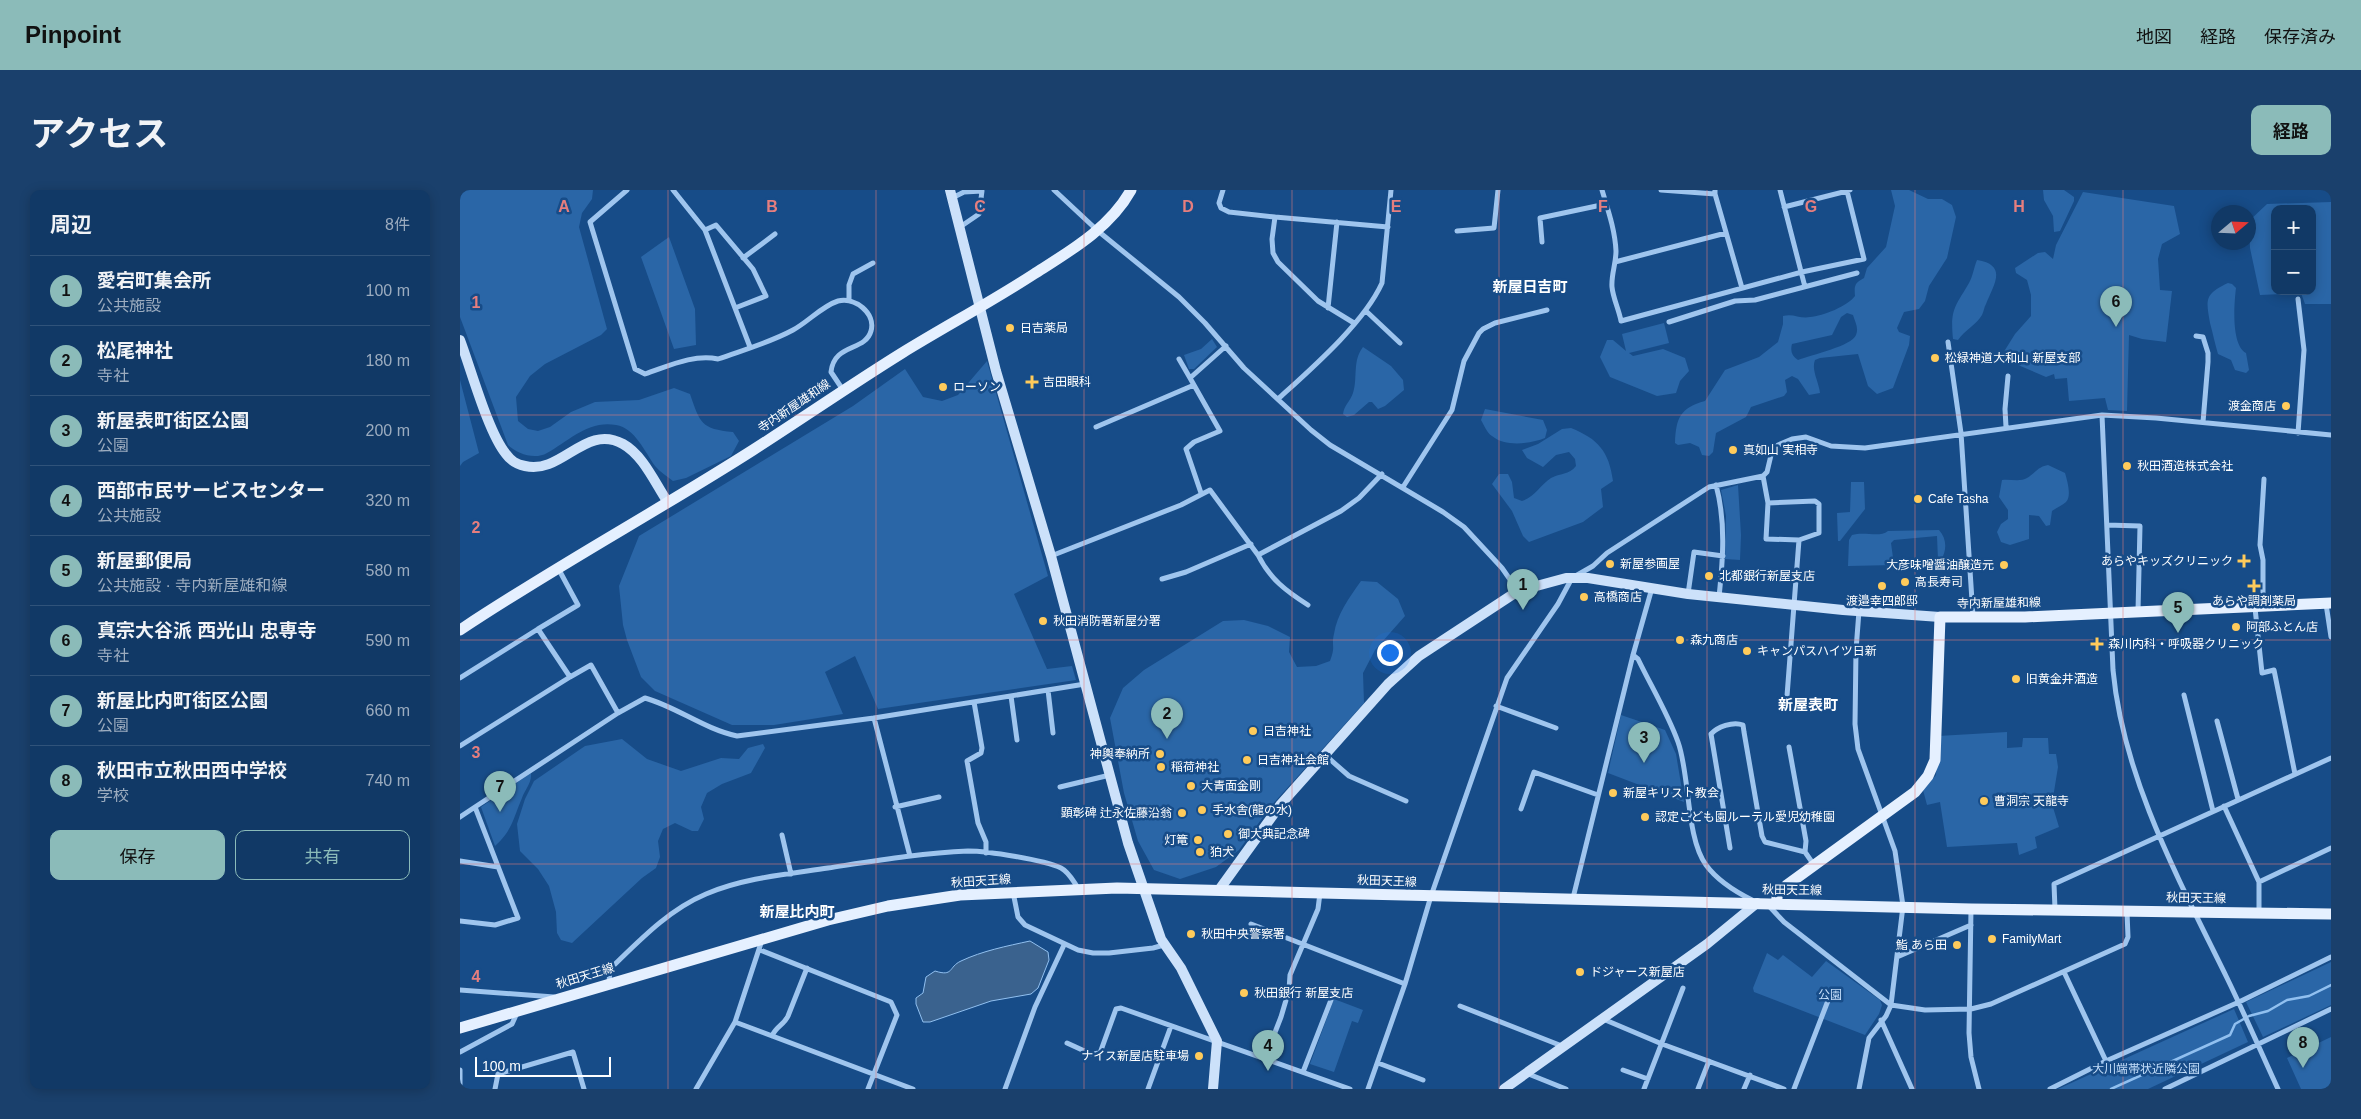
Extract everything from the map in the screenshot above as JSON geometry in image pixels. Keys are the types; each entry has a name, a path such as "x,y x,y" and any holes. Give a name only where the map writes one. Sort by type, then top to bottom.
{"main road":[{"name":"寺内新屋雄和線","path":"460,630 557,567 753,450 843,390 980,309 1098,231 1125,200 1130,190"},
{"name":"寺内新屋雄和線","path":"1767,903 1787,885 1915,792 1928,776 1935,760 1940,616 2111,614 2259,608 2328,603"},
{"name":"秋田天王線","path":"460,1028 763,937 888,906 960,894 1078,889 1220,890 1971,908 2331,914"}],"street":[{"path":"627,190 620,192 590,222 635,369 645,374 692,358 705,356 718,359 794,330 837,302 849,300 864,308 871,320 871,332 866,340 838,354 832,362 831,372 843,390"},
{"path":"673,190 705,230 750,347"},
{"path":"1054,190 1098,231 1179,297 1226,346 1244,368 1311,430 1330,445 1382,474 1464,527 1502,568 1518,591"},
{"path":"1223,190 1219,203 1221,208 1229,212 1388,226"},
{"path":"1278,399 1366,311 1382,283 1391,190"},
{"path":"1457,231 1494,228 1498,190"},
{"path":"1602,190 1613,227 1615,262 1612,290 1618,304 1621,321 1802,272 1864,259 1848,190 1784,207"},
{"path":"1661,190 1715,192 1742,288"},
{"path":"1780,190 1805,286"},
{"path":"960,227 979,214 982,191 951,194 980,309 1144,890 1164,945 1181,968 1217,1041 1213,1089"},
{"path":"1542,242 1540,218 1606,204"},
{"path":"1275,217 1272,239 1273,253 1292,275 1328,308 1354,323"},
{"path":"1328,308 1337,222"},
{"path":"705,230 716,225 753,269 766,296 735,308"},
{"path":"1615,262 1726,233"},
{"path":"743,258 775,234"},
{"path":"849,300 849,286 853,274 873,263"},
{"path":"1669,322 1734,301 1755,300 1857,273"},
{"path":"2298,299 2304,350 2298,433"},
{"path":"1402,487 1452,410 1464,361 1483,328 1495,323 1548,310"},
{"path":"1366,311 1400,343"},
{"path":"2196,336 2203,337 2208,353 2203,422"},
{"path":"460,340 493,430 505,453 515,463 541,468 554,463 584,442 597,438 611,439 624,444 635,454 667,501"},
{"path":"1948,342 1961,433 1973,617"},
{"path":"1190,378 1226,346"},
{"path":"1179,360 1220,431 1194,442 1186,449 1201,493"},
{"path":"2006,427 2005,410 2008,376"},
{"path":"1096,427 1194,384"},
{"path":"1368,1089 1405,984 1431,896 1507,678 1558,604 1572,578 1663,519 1694,496 1716,485 1763,476 1767,472 1772,451 1778,445 1792,439 1806,438 1831,446 1850,448 2102,415 2203,422 2331,435"},
{"path":"2102,415 2116,703 2141,790 2195,912 2239,1002 2278,1089"},
{"path":"1258,555 1341,511 1359,498 1382,474"},
{"path":"1763,476 1768,503 1766,539 1799,540 1819,533 1819,504 1815,502 1768,503"},
{"path":"2264,479 2260,545 2263,560 2259,608 2262,673 2274,670 2295,774"},
{"path":"1716,485 1722,508 1723,556 1720,597"},
{"path":"1051,556 1180,505 1210,490 1258,555 1266,571 1281,587 1308,605"},
{"path":"2106,525 2140,526 2138,612"},
{"path":"1786,709 1799,540"},
{"path":"1162,579 1186,572 1250,544"},
{"path":"1688,594 1694,552 1723,556"},
{"path":"460,678 578,605 557,567"},
{"path":"1220,890 1281,804 1388,684 1419,656 1518,591 1544,583 1572,578 1588,578 1688,594 1859,611 1940,616"},
{"path":"1573,899 1633,656 1652,588"},
{"path":"2328,603 2331,637"},
{"path":"1859,611 1855,724 1858,749 1895,851 1903,906 1891,1005 1886,1016 1881,1020 1869,1038 1859,1089"},
{"path":"538,629 570,677"},
{"path":"1633,656 1638,659 1678,742 1698,847 1706,865 1733,890 1767,903 1784,922 1891,1005 1925,1010 1971,1009 2010,996 2126,944 2128,937 2127,911"},
{"path":"460,746 591,665 618,713"},
{"path":"460,817 618,713 645,698 676,710 722,732 737,736 874,718 1086,684"},
{"path":"1048,690 1053,733"},
{"path":"2184,695 2213,811"},
{"path":"1011,696 1017,740"},
{"path":"974,702 982,753 967,761 978,823 986,842 986,853"},
{"path":"1496,706 1556,728"},
{"path":"874,718 895,807 910,856"},
{"path":"2217,721 2238,799"},
{"path":"1730,848 1712,734 1716,728 1739,723 1743,725 1764,842 1805,852"},
{"path":"1789,747 1806,841 1805,852 1814,865"},
{"path":"1324,754 1349,776 1406,801"},
{"path":"2055,909 2054,884 2160,834 2331,758"},
{"path":"1521,809 1534,772 1598,796"},
{"path":"1060,787 1110,775"},
{"path":"895,807 939,797"},
{"path":"2224,806 2259,882 2259,913"},
{"path":"460,921 495,925 518,918 475,807"},
{"path":"782,835 791,874"},
{"path":"2259,882 2331,848"},
{"path":"609,984 610,969 672,914 690,902 726,886 910,856 970,851 1060,867 1067,872 1078,889"},
{"path":"460,861 498,867"},
{"path":"1013,892 1018,917 1025,925 1064,945 1093,953 1153,948 1164,945"},
{"path":"1265,1058 1281,1017 1289,990 1290,975 1318,909 1320,893"},
{"path":"1504,1089 1767,903"},
{"path":"1971,908 1971,1009 1969,1032 1979,1089"},
{"path":"1251,924 1405,984"},
{"path":"1897,957 1971,925"},
{"path":"696,1089 735,1022 763,937"},
{"path":"1005,1089 1035,1007 1064,945"},
{"path":"760,950 891,1002 897,1015 868,1089"},
{"path":"2050,1089 2106,1061 2239,1002 2331,957"},
{"path":"772,1036 778,1025 785,1022 807,968"},
{"path":"2064,972 2106,1061"},
{"path":"1644,1089 1683,988"},
{"path":"460,990 563,997"},
{"path":"1794,1089 1829,998"},
{"path":"1303,1072 1331,1000"},
{"path":"1460,1006 1563,1047"},
{"path":"1066,1043 1091,1054 1100,1053 1116,1009 1121,1008 1350,1089"},
{"path":"2165,1089 2331,1009"},
{"path":"460,1052 512,1024 519,1010"},
{"path":"1602,1019 1662,1044 1784,1089"},
{"path":"1881,1020 1912,1089"},
{"path":"735,1022 913,1089"},
{"path":"1148,1089 1171,1026"},
{"path":"495,1089 498,1074 574,1052 584,1089"},
{"path":"1698,1089 1709,1061"},
{"path":"1378,1063 1423,1080"},
{"path":"460,1070 460,1084"},
{"path":"1623,1070 1648,1079"},
{"path":"1525,1073 1566,1089"},
{"path":"1744,1089 1750,1075"}],"green space":[{"path":"460,190 593,190 592,199 582,213 579,227 607,329 601,335 545,364 530,376 516,397 518,421 528,429 538,431 550,427 571,412 595,402 639,400 674,388 690,394 696,412 703,423 714,429 733,432 739,441 731,456 686,478 673,481 655,466 629,431 616,425 606,424 588,428 547,453 537,456 526,455 508,445 460,317"},
{"path":"1891,190 1909,190 1928,199 1942,199 1952,205 1956,217 1947,258 1929,286 1925,301 1919,309 1904,312 1897,328 1899,332 1910,336 1909,345 1893,388 1877,394 1868,386 1858,354 1820,358 1815,360 1814,368 1820,393 1809,395 1798,379 1792,376 1785,380 1787,392 1784,396 1751,407 1746,417 1716,433 1713,452 1709,456 1702,455 1699,447 1690,443 1678,445 1675,443 1678,421 1681,415 1690,407 1705,401 1725,370 1759,357 1778,342 1783,324 1783,316 1806,317 1828,313 1852,300 1855,296 1856,285 1864,278 1867,268 1886,247 1895,206","holes":["1847,313 1853,315 1857,330 1853,339 1847,343 1798,360 1793,355 1791,351 1792,344 1832,335 1841,317"]},
{"path":"2043,190 2064,190 2074,197 2074,201 2060,231 2054,232 2053,216 2044,200"},
{"path":"2083,192 2174,206 2180,234 2162,244 2158,259 2160,290 2172,291 2166,342 2142,339 2129,335 2127,411 2108,410 2105,398 2069,401 2067,378 2055,379 2054,374 2046,377 2018,365 2002,364 2000,358 2015,334 2031,316 2031,295 2027,280 2016,273 2015,268 2038,253 2045,252 2053,259 2056,245"},
{"path":"2331,202 2331,304 2305,304 2302,295 2316,295 2316,205 2271,205 2271,294 2260,295 2250,250 2256,250 2256,214 2267,204"},
{"path":"669,237 695,309 696,345 674,349 641,257"},
{"path":"1977,260 1993,266 1996,271 1995,283 1980,318 1958,340 1953,339 1953,314 1970,280"},
{"path":"2228,283 2236,288 2234,313 2236,333 2241,349 2246,353 2249,370 2246,373 2235,370 2231,360 2218,354 2210,323 2208,298 2214,291"},
{"path":"1664,323 1669,343 1629,353 1633,356 1663,349 1685,358 1689,371 1680,381 1676,393 1657,396 1610,377 1600,357 1607,340 1613,340 1626,351 1622,334"},
{"path":"1212,339 1217,347 1194,369 1189,369 1184,355 1201,349"},
{"path":"1363,347 1391,366 1403,380 1404,390 1385,406 1378,409 1372,402 1369,402 1354,415 1347,417 1343,414 1353,393 1356,364"},
{"path":"987,361 1048,576 1014,594 1047,669 1072,666 1076,680 878,709 855,656 825,672 843,714 774,725 732,725 655,691 641,677 623,625 619,586 639,536 853,406 905,369 923,397 942,401 958,395"},
{"path":"460,380 479,453 463,462 460,466"},
{"path":"1485,409 1543,420 1547,430 1545,438 1532,442 1518,443 1504,442 1497,439 1489,433 1481,420"},
{"path":"1571,428 1601,447 1609,462 1613,481 1601,489 1603,507 1583,522 1529,542 1523,536 1512,511 1492,484 1499,474 1508,474 1512,482 1514,498 1522,501 1530,497 1551,478 1570,471 1576,466 1575,459 1569,452 1556,455 1543,467 1527,458 1522,450 1538,444 1562,429"},
{"path":"2048,465 2065,473 2068,499 2052,511 2050,525 2046,526 2039,516 2029,515 2029,539 2010,545 2001,542 1997,532 2001,524 2008,519 2008,510 1999,497 2002,480 2025,479 2041,467"},
{"path":"1851,482 1864,482 1865,509 1840,541 1838,541 1837,513 1850,512"},
{"path":"1738,485 1741,535 1740,560 1725,559 1726,516 1721,490"},
{"path":"1939,530 1944,537 1945,545 1941,560 1938,560 1937,536 1894,540 1891,543 1894,565 1848,566 1849,540 1852,535 1880,534 1888,531"},
{"path":"1361,581 1377,582 1398,599 1405,616 1375,650 1363,673 1364,703 1271,806 1239,850 1216,867 1180,879 1154,870 1138,841 1124,793 1110,718 1123,688 1144,670 1223,621 1244,620 1268,626 1290,637 1289,652 1297,667 1316,666 1330,661 1338,620 1344,606"},
{"path":"1621,715 1665,730 1676,754 1684,802 1608,773"},
{"path":"2007,732 2007,748 2022,747 2023,738 2048,738 2049,754 2056,754 2058,767 2052,804 2059,827 2035,837 2037,848 2019,855 2017,843 1947,847 1940,802 1927,805 1923,790 1936,775 1938,736"},
{"path":"622,739 647,759 681,771 721,758 739,759 748,748 763,744 765,748 751,773 722,784 707,793 701,807 704,819 698,831 692,831 675,823 663,829 658,841 660,857 656,868 642,878 572,943 561,940 557,933 556,912 549,886 538,869 520,851 517,824 525,799 534,781 585,746"},
{"path":"531,773 529,783 512,824 495,846 481,807"},
{"name":"公園","path":"1767,953 1778,960 1783,955 1812,977 1826,961 1880,1000 1882,1005 1879,1014 1865,1035 1754,992 1753,988"},
{"path":"2331,962 2331,1005 2263,1037 2246,1002"},
{"path":"1334,999 1363,1010 1358,1023 1352,1021 1334,1072 1310,1064"},
{"name":"大川端帯状近隣公園","path":"2234,1009 2248,1042 2148,1089 2058,1089"},
{"path":"2331,1037 2331,1089 2301,1089 2287,1058"}],"shaded area":[{"path":"1030,941 1048,952 1049,960 1038,988 1031,994 991,1001 930,1022 923,1022 916,1004 916,998 923,993 926,977 935,971 941,973 948,972 957,963 977,954"}],"waterway":[{"path":"2111,1089 2230,1035 2235,1024 2249,1016 2268,1011 2287,1000 2309,996 2331,985"}],"place":[{"name":"真宗大谷派 西光山 忠専寺","path":"2116,327"},
{"name":"日吉薬局","path":"1010,328"},
{"name":"松緑神道大和山 新屋支部","path":"1935,358"},
{"name":"吉田眼科","path":"1032,382"},
{"name":"ローソン","path":"943,387"},
{"name":"渡金商店","path":"2286,406"},
{"name":"真如山 実相寺","path":"1733,450"},
{"name":"秋田酒造株式会社","path":"2127,466"},
{"name":"Cafe Tasha","path":"1918,499"},
{"name":"あらやキッズクリニック","path":"2244,561"},
{"name":"新屋参画屋","path":"1610,564"},
{"name":"大彦味噌醤油醸造元","path":"2004,565"},
{"name":"北都銀行新屋支店","path":"1709,576"},
{"name":"高長寿司","path":"1905,582"},
{"name":"渡邉幸四郎邸","path":"1882,586"},
{"name":"あらや調剤薬局","path":"2254,586"},
{"name":"高橋商店","path":"1584,597"},
{"name":"愛宕町集会所","path":"1523,610"},
{"name":"秋田消防署新屋分署","path":"1043,621"},
{"name":"阿部ふとん店","path":"2236,627"},
{"name":"新屋郵便局","path":"2178,633"},
{"name":"森九商店","path":"1680,640"},
{"name":"森川内科・呼吸器クリニック","path":"2097,644"},
{"name":"キャンパスハイツ日新","path":"1747,651"},
{"name":"旧黄金井酒造","path":"2016,679"},
{"name":"日吉神社","path":"1253,731"},
{"name":"松尾神社","path":"1167,739"},
{"name":"神輿奉納所","path":"1160,754"},
{"name":"日吉神社会館","path":"1247,760"},
{"name":"新屋表町街区公園","path":"1644,763"},
{"name":"稲荷神社","path":"1161,767"},
{"name":"大青面金剛","path":"1191,786"},
{"name":"新屋キリスト教会","path":"1613,793"},
{"name":"曹洞宗 天龍寺","path":"1984,801"},
{"name":"手水舎(龍の水)","path":"1202,810"},
{"name":"新屋比内町街区公園","path":"500,812"},
{"name":"顕彰碑 辻永佐藤沿翁","path":"1182,813"},
{"name":"認定こども園ルーテル愛児幼稚園","path":"1645,817"},
{"name":"御大典記念碑","path":"1228,834"},
{"name":"灯篭","path":"1198,840"},
{"name":"狛犬","path":"1200,852"},
{"name":"秋田中央警察署","path":"1191,934"},
{"name":"FamilyMart","path":"1992,939"},
{"name":"鮨 あら田","path":"1957,945"},
{"name":"ドジャース新屋店","path":"1580,972"},
{"name":"秋田銀行 新屋支店","path":"1244,993"},
{"name":"ナイス新屋店駐車場","path":"1199,1056"},
{"name":"秋田市立秋田西中学校","path":"2303,1068"},
{"name":"西部市民サービスセンター","path":"1268,1071"}],"district":[{"name":"新屋日吉町","path":"1530,286"},
{"name":"新屋表町","path":"1808,704"},
{"name":"新屋比内町","path":"797,911"}]}
